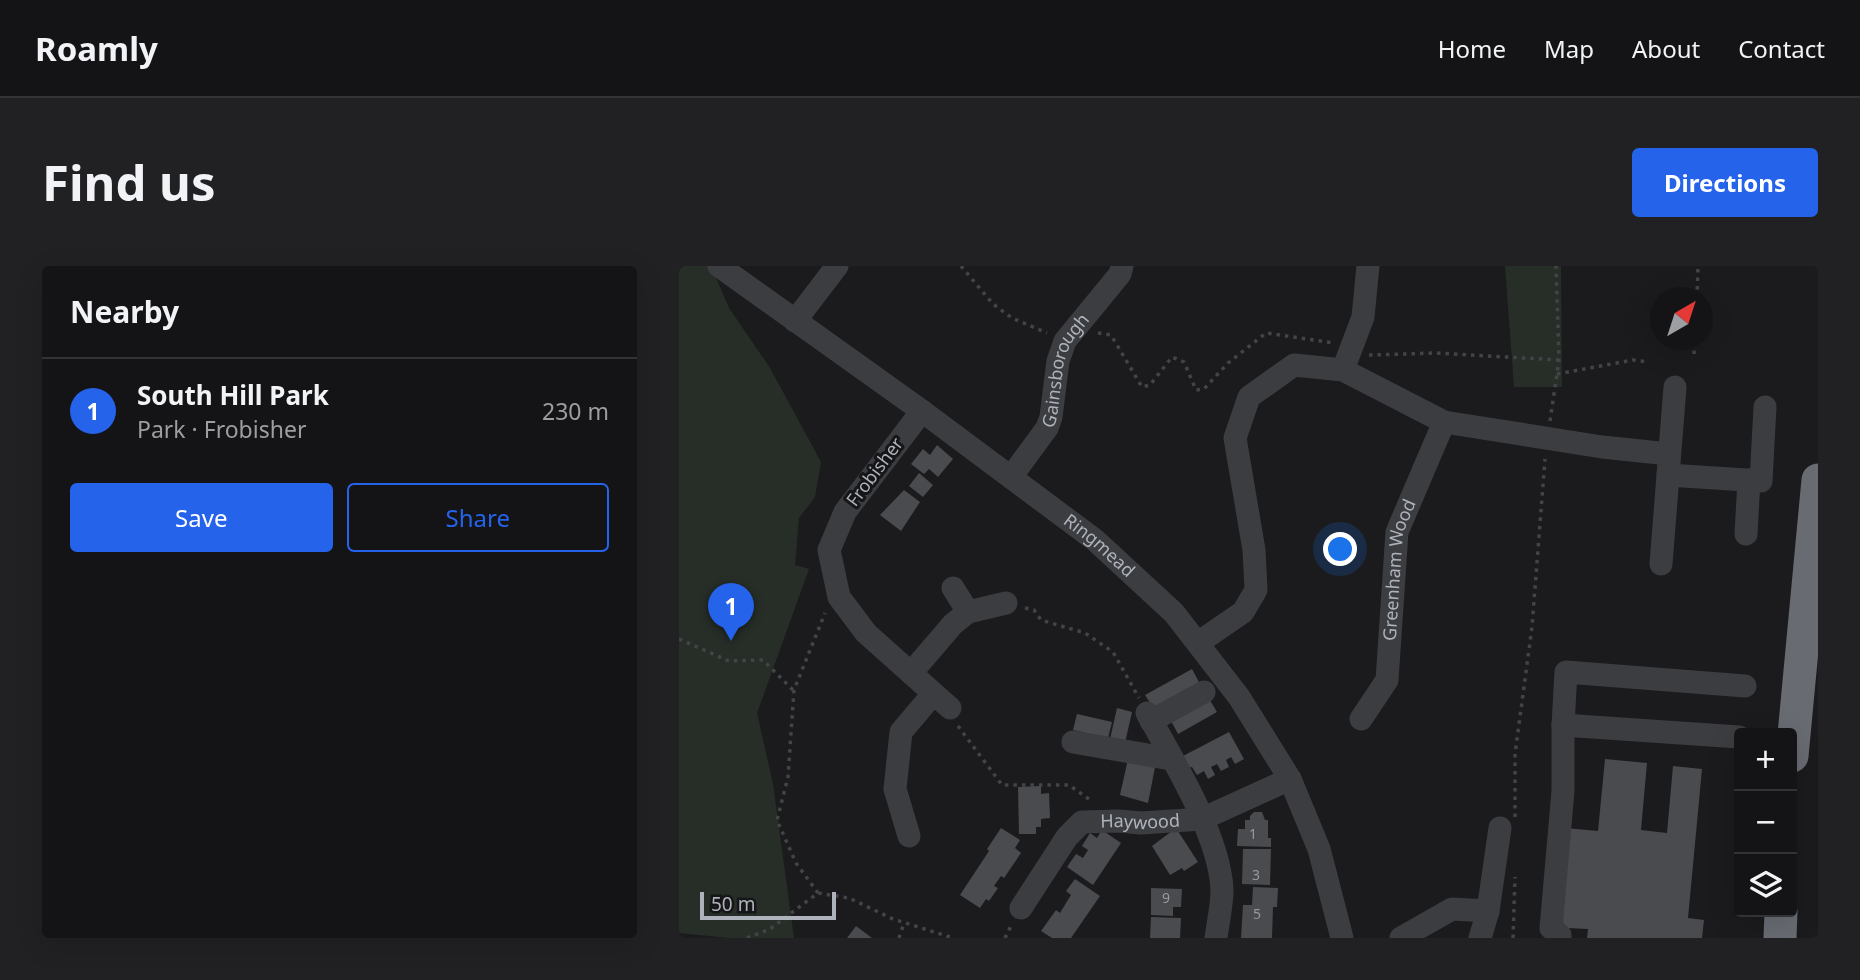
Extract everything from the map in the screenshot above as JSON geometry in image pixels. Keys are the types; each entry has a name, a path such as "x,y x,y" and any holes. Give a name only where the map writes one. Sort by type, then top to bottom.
{"highway":[{"path":"1795,728 1818,481"},
{"path":"1780,938 1781,917"}],"street":[{"name":"Ringmead","path":"719,266 922,411 1095,540 1174,613 1239,697 1290,779 1319,849 1342,938"},
{"path":"795,321 837,266"},
{"name":"Gainsborough","path":"1011,477 1048,428 1058,360 1070,335 1120,274 1122,266"},
{"path":"1343,370 1363,317 1367,266"},
{"path":"1198,643 1243,612 1256,590 1254,550 1235,438 1249,397 1294,365 1343,370 1444,422 1602,447 1669,465 1749,480 1761,481 1765,407"},
{"path":"1661,565 1675,387"},
{"name":"Frobisher","path":"922,411 845,512 829,550 839,597 866,633 942,701"},
{"name":"Greenham Wood","path":"1361,719 1387,680 1397,532 1444,422"},
{"path":"1746,534 1749,480"},
{"path":"953,588 968,612"},
{"path":"911,673 968,612 1006,603"},
{"path":"1560,938 1551,928 1563,791 1566,672 1745,686"},
{"path":"1149,717 1204,692"},
{"path":"909,836 895,789 901,732 942,701"},
{"name":"Haywood","path":"1149,717 1202,819 1214,853 1221,890 1216,938"},
{"path":"1563,725 1734,737"},
{"path":"1073,742 1171,759"},
{"name":"Haywood","path":"1033,900 1067,837 1082,822 1141,823 1202,819 1290,779"},
{"path":"1480,938 1508,823"},
{"path":"1401,938 1452,909 1488,911"}],"path":[{"path":"961,266 993,304 1011,318 1070,335 1111,335 1142,387 1150,385 1172,357 1184,362 1196,390 1204,389 1228,363 1266,333 1343,345"},
{"path":"1549,428 1559,360 1556,266"},
{"path":"1697,287 1698,266"},
{"path":"1694,350 1694,355"},
{"path":"1367,355 1436,353 1559,360"},
{"path":"1557,374 1633,359 1649,362"},
{"path":"1508,823 1532,627 1546,450"},
{"path":"1006,603 1034,610 1041,620 1085,633 1113,652 1149,717"},
{"path":"818,894 796,863 777,820 788,777 793,690 828,604"},
{"path":"679,639 729,661 763,660 793,690"},
{"path":"942,701 1002,785 1069,785 1119,821"},
{"path":"1513,938 1515,870"},
{"path":"747,938 770,929 818,894 849,898 904,923 953,938"},
{"path":"899,938 904,923"},
{"path":"762,932 769,938"}],"shaded area":[{"path":"679,266 711,266 729,308 770,368 821,462 815,497 799,518 795,565 809,569 757,713 773,784 794,938 729,938 679,933"},
{"path":"1505,266 1561,266 1562,387 1514,387"}],"building":[{"path":"937,445 953,459 938,477 929,469 924,474 911,464 923,449 930,455"},
{"path":"919,473 933,485 923,497 909,486"},
{"path":"904,490 920,502 901,531 880,515"},
{"path":"1192,669 1200,684 1154,709 1145,695"},
{"path":"1208,697 1217,712 1178,734 1170,719"},
{"path":"1117,708 1132,712 1125,743 1110,739"},
{"path":"1077,714 1112,722 1108,738 1073,730"},
{"path":"1229,732 1244,759 1235,764 1231,757 1226,760 1229,767 1221,771 1217,764 1211,767 1215,775 1208,779 1204,771 1197,775 1192,767 1189,768 1183,756"},
{"path":"1128,759 1156,762 1148,803 1120,795"},
{"path":"1605,759 1647,763 1641,830 1667,833 1673,766 1702,769 1688,918 1704,920 1702,938 1587,938 1588,929 1567,928 1557,914 1565,828 1598,831"},
{"path":"1041,786 1041,794 1049,793 1050,818 1041,819 1041,827 1036,827 1036,834 1019,834 1018,787"},
{"path":"1254,812 1262,812 1265,820 1268,820 1271,847 1237,846 1238,829 1245,829 1245,820 1250,820"},
{"path":"1001,828 1020,840 1015,848 1021,853 1004,878 1001,876 994,886 998,888 989,901 986,899 980,908 960,895"},
{"path":"1176,828 1198,862 1184,871 1182,868 1170,875 1152,846"},
{"path":"1102,830 1121,843 1093,885 1067,867 1076,854 1083,858 1088,850 1082,846 1090,833 1097,838"},
{"path":"1243,849 1271,849 1270,885 1242,884"},
{"path":"1075,879 1100,896 1071,938 1052,938 1041,931 1056,910 1060,913 1071,895 1066,891"},
{"path":"1253,887 1278,888 1277,907 1273,907 1272,938 1241,938 1243,905 1252,905"},
{"path":"1151,888 1182,889 1181,907 1173,907 1173,916 1151,915"},
{"path":"1151,917 1181,918 1180,938 1150,938"},
{"path":"856,926 872,938 847,938"}],"place":[{"name":"South Hill Park","path":"731,641"}]}
